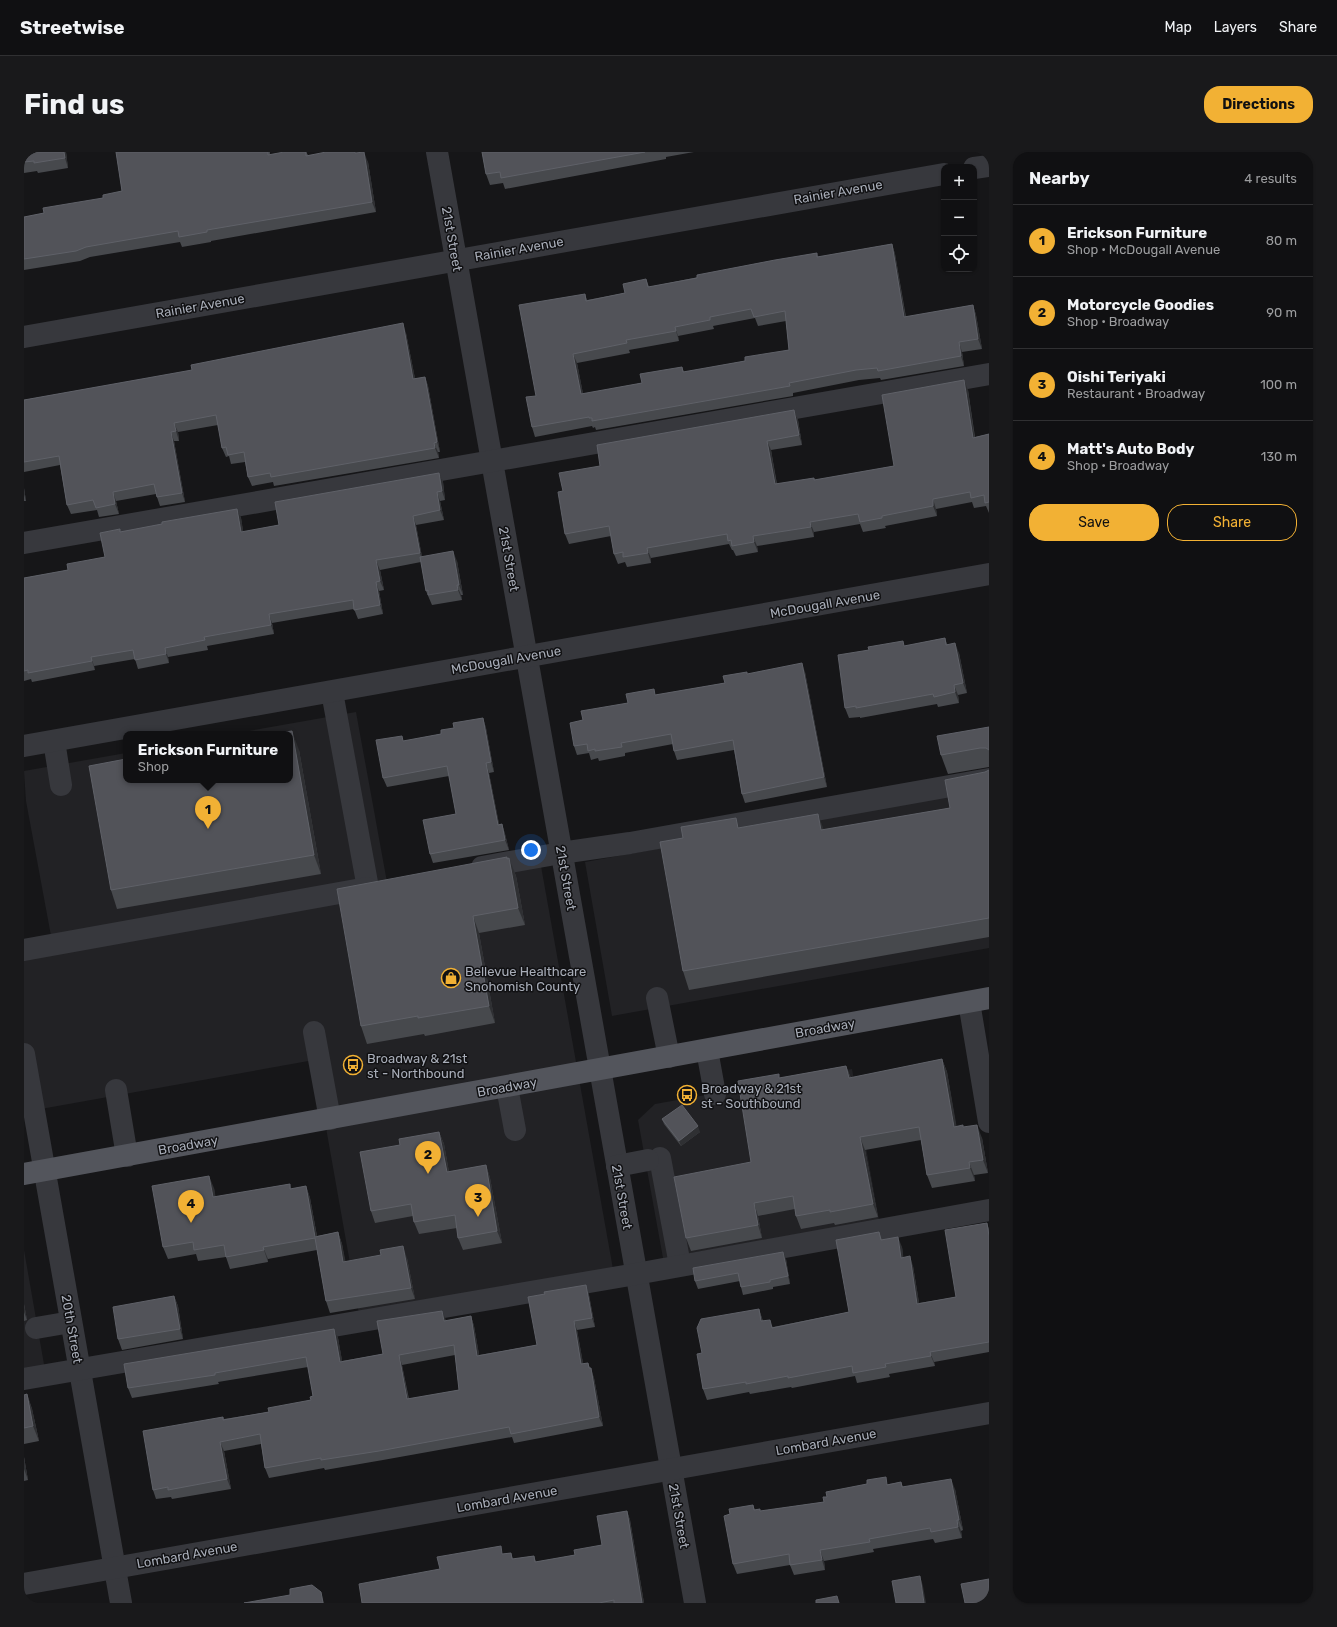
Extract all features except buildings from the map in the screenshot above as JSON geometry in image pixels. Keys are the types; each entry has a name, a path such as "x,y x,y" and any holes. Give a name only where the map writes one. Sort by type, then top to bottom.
{"main road":[{"name":"Broadway","path":"34,1173 979,1000"}],"street":[{"name":"21st Street","path":"437,152 695,1603"},
{"path":"977,168 989,166"},
{"name":"Rainier Avenue","path":"24,337 941,175"},
{"path":"24,543 989,374"},
{"name":"McDougall Avenue","path":"24,746 989,574"},
{"path":"24,950 376,886 332,692"},
{"path":"54,741 61,785"},
{"path":"461,871 561,853 631,849 989,779"},
{"path":"657,998 669,1057"},
{"path":"979,1000 989,1122"},
{"path":"314,1032 330,1119"},
{"path":"707,1050 715,1094"},
{"name":"20th Street","path":"24,1054 34,1173 71,1322 121,1603"},
{"path":"507,1087 515,1130"},
{"path":"116,1090 127,1156"},
{"path":"617,1166 654,1159 680,1265"},
{"path":"24,1379 543,1283 636,1274 989,1210"},
{"path":"36,1328 71,1322"},
{"name":"Lombard Avenue","path":"24,1584 989,1413"}],"shaded area":[{"path":"356,712 389,893 541,866 613,1269 359,1314 314,1060 24,1112 24,958 54,952 26,801 24,771 123,754 123,783 293,783 293,731 249,731"},
{"path":"989,788 989,948 612,1016 585,862"},
{"path":"852,1069 879,1220 663,1258 638,1120 655,1104"},
{"path":"24,1250 45,1370 24,1374"}],"place":[{"name":"Erickson Furniture","path":"208,829"},
{"name":"Bellevue Healthcare Snohomish County","path":"451,978"},
{"name":"Broadway & 21st st - Northbound","path":"353,1065"},
{"name":"Broadway & 21st st - Southbound","path":"687,1095"},
{"name":"Motorcycle Goodies","path":"428,1174"},
{"name":"Oishi Teriyaki","path":"478,1217"},
{"name":"Matt's Auto Body","path":"191,1223"}]}
